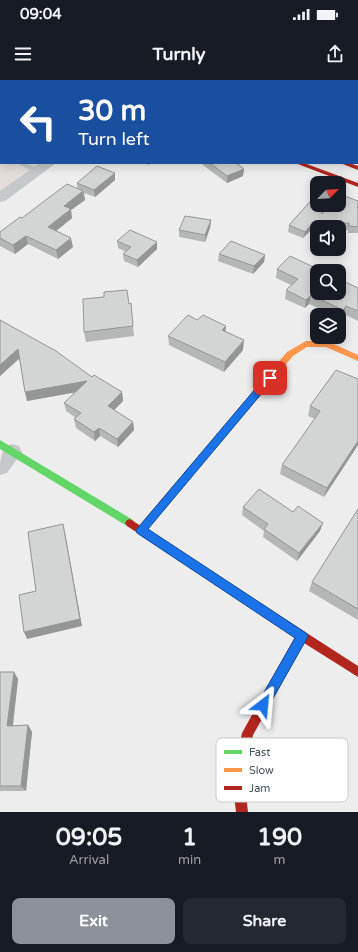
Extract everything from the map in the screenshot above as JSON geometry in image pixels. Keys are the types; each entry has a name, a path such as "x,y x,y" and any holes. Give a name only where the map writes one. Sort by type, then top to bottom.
{"street":[{"path":"301,164 358,185"},
{"path":"346,164 358,168"},
{"path":"0,198 44,167"},
{"path":"141,530 290,354 306,344 327,344 358,358"},
{"path":"0,467 6,448 141,530 358,672"},
{"path":"247,738 248,733 302,636"},
{"path":"241,802 242,812"}],"lane":[{"path":"27,164 44,167"}],"shaded area":[{"path":"0,164 44,164 0,195"}],"building":[{"path":"211,164 237,164 244,169 227,176"},
{"path":"97,166 115,173 94,190 77,183"},
{"path":"67,184 83,191 64,206 71,209 48,227 71,238 56,250 26,236 13,245 0,238 0,232 20,217 22,218"},
{"path":"346,197 358,201 358,227 349,226 349,223 346,223 346,220 310,220 310,226 305,232 289,225 310,202 310,212 321,212 322,214 324,212 346,212"},
{"path":"185,216 211,220 205,235 179,230"},
{"path":"130,230 157,242 137,260 123,254 131,247 117,241"},
{"path":"231,241 265,255 254,266 219,254"},
{"path":"290,256 310,265 310,296 306,300 286,290 298,279 277,269"},
{"path":"346,282 358,288 358,311 346,306 344,308 339,308 322,300 346,300"},
{"path":"127,290 129,304 131,303 133,326 84,332 83,299 104,297 104,292"},
{"path":"188,315 197,320 203,315 226,326 222,330 244,340 225,362 168,336"},
{"path":"0,320 56,351 92,377 94,375 122,392 108,406 133,422 117,439 99,428 94,432 74,419 81,413 64,403 87,381 25,392 18,349 0,365"},
{"path":"336,370 358,379 358,441 327,488 282,465 320,411 310,406"},
{"path":"259,489 293,512 298,506 323,523 299,553 264,529 268,524 243,507"},
{"path":"358,509 358,609 312,582"},
{"path":"63,524 80,619 24,632 19,595 36,591 28,532"},
{"path":"0,672 14,672 7,726 28,725 21,786 0,786"}],"traffic: fast":[{"path":"0,444 130,523"}],"traffic: slow":[{"path":"141,530 290,354 306,344 327,344 358,358"}],"traffic: jam":[{"path":"301,164 358,185"},
{"path":"346,164 358,168"},
{"path":"130,523 358,672"},
{"path":"247,738 248,733 302,636"},
{"path":"241,802 242,812"}],"route":[{"path":"263,705 302,636 141,530 270,378"}]}
